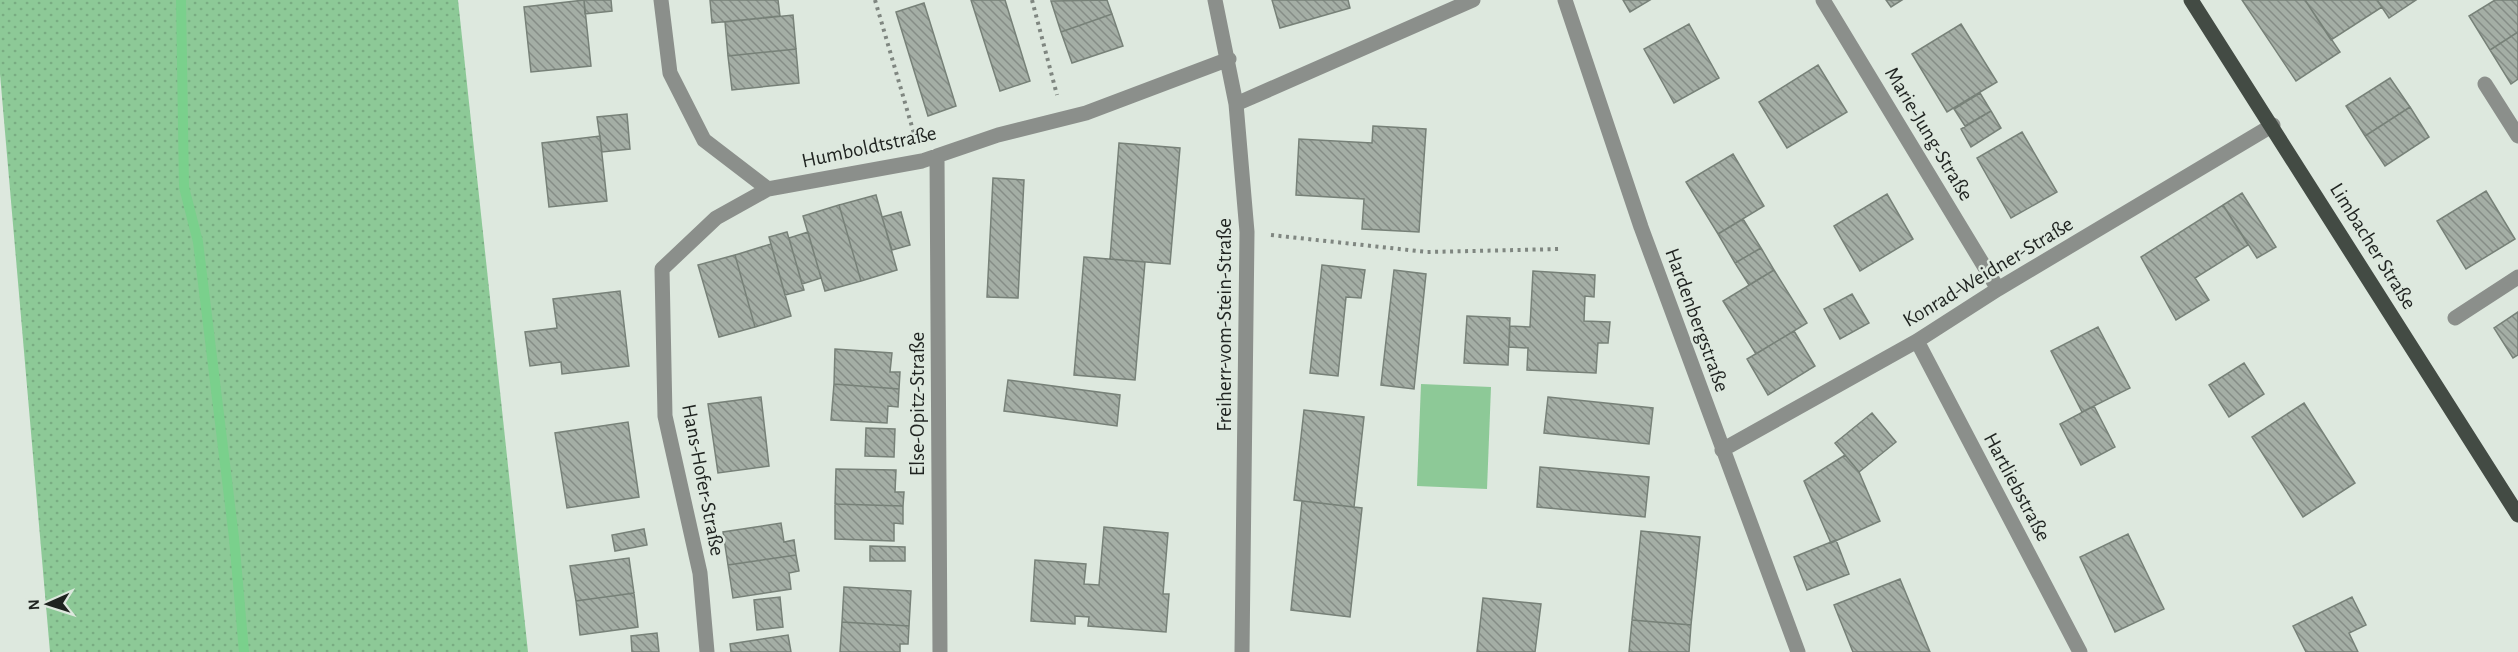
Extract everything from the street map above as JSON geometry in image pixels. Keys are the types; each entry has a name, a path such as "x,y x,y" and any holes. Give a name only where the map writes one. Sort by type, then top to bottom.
{"main road":[{"name":"Limbacher Straße","path":"2191,0 2273,125 2518,515"}],"street":[{"path":"661,0 670,73 704,140 768,189"},
{"name":"Freiherr-vom-Stein-Straße","path":"1215,0 1229,59 1236,105 1247,232 1242,652"},
{"path":"1236,105 1473,0"},
{"name":"Hardenbergstraße","path":"1565,0 1641,227 1798,652"},
{"name":"Marie-Jung-Straße","path":"1823,0 1998,289"},
{"name":"Humboldtstraße","path":"768,189 922,161 998,135 1086,113 1229,59"},
{"path":"2485,84 2518,136"},
{"name":"Konrad-Weidner-Straße","path":"1722,450 1917,341 1998,289 2273,125"},
{"name":"Else-Opitz-Straße","path":"937,156 940,652"},
{"name":"Hans-Hofer-Straße","path":"707,652 700,573 665,416 662,269 716,218 768,189"},
{"path":"2455,318 2518,277"},
{"name":"Hartliebstraße","path":"1917,341 2080,652"}],"path":[{"path":"875,0 922,161"},
{"path":"1032,0 1063,119"},
{"path":"1247,232 1427,252 1560,249"}],"green space":[{"path":"0,0 458,0 528,652 50,652 0,74"},
{"path":"1421,384 1491,387 1487,489 1417,486"}],"building":[{"path":"584,0 591,66 531,72 524,7"},
{"path":"584,0 611,0 612,11 585,14"},
{"path":"710,0 778,0 780,16 712,23"},
{"path":"971,0 1005,0 1030,81 1000,91"},
{"path":"1107,0 1112,14 1061,32 1051,1"},
{"path":"1272,0 1348,0 1350,8 1280,28"},
{"path":"1623,0 1650,0 1630,12"},
{"path":"1886,0 1902,0 1891,7"},
{"path":"2242,0 2305,0 2340,52 2296,81"},
{"path":"2305,0 2377,0 2382,7 2331,40"},
{"path":"2377,0 2416,0 2389,18"},
{"path":"2495,0 2518,0 2518,32 2490,50 2469,16"},
{"path":"924,3 956,106 928,116 896,12"},
{"path":"1112,14 1123,46 1072,63 1061,32"},
{"path":"793,15 796,49 728,56 725,22"},
{"path":"1689,24 1719,78 1674,103 1644,49"},
{"path":"1961,24 1997,82 1947,112 1912,54"},
{"path":"2518,32 2518,79 2511,84 2490,50"},
{"path":"796,49 799,83 732,90 728,56"},
{"path":"1818,65 1847,112 1787,148 1759,102"},
{"path":"2390,78 2410,107 2365,136 2346,106"},
{"path":"1980,93 1991,111 1965,126 1954,109"},
{"path":"2410,107 2429,137 2385,166 2365,136"},
{"path":"1991,111 2001,128 1971,147 1961,129"},
{"path":"627,114 630,149 602,152 597,117"},
{"path":"1373,126 1426,129 1419,232 1362,229 1364,199 1296,195 1299,139 1372,143"},
{"path":"2022,132 2057,192 2011,218 1977,158"},
{"path":"600,136 607,201 549,207 542,143"},
{"path":"1119,143 1180,148 1170,264 1110,259"},
{"path":"1733,154 1764,206 1718,234 1686,182"},
{"path":"993,178 1024,180 1018,298 987,297"},
{"path":"2486,191 2515,239 2466,269 2437,221"},
{"path":"2242,193 2276,247 2257,258 2223,205"},
{"path":"1887,194 1913,239 1860,271 1834,226"},
{"path":"876,195 897,270 861,281 839,205"},
{"path":"839,205 861,281 825,291 803,216"},
{"path":"2223,205 2248,245 2195,278 2209,300 2176,320 2141,257"},
{"path":"901,212 910,245 892,250 882,217"},
{"path":"1743,219 1761,248 1735,263 1718,234"},
{"path":"787,232 804,290 785,295 769,237"},
{"path":"808,232 821,278 802,284 789,238"},
{"path":"771,244 791,316 755,327 735,255"},
{"path":"1761,248 1774,270 1749,285 1735,263"},
{"path":"735,255 755,327 719,337 698,265"},
{"path":"1084,257 1145,262 1135,380 1074,375"},
{"path":"1322,265 1365,270 1361,298 1346,297 1338,376 1310,373"},
{"path":"1394,270 1426,274 1414,389 1381,385"},
{"path":"1774,270 1807,323 1756,354 1723,301"},
{"path":"1533,271 1595,275 1594,297 1585,296 1584,321 1610,322 1608,343 1598,343 1596,373 1527,370 1528,348 1509,347 1510,326 1530,327"},
{"path":"620,291 629,366 562,374 561,362 530,366 525,332 557,328 553,299"},
{"path":"1852,294 1869,323 1840,339 1824,309"},
{"path":"2518,312 2518,355 2513,358 2494,328"},
{"path":"1467,316 1510,318 1508,365 1464,363"},
{"path":"2098,327 2130,388 2082,412 2051,351"},
{"path":"1794,331 1815,366 1768,395 1747,359"},
{"path":"835,349 892,353 890,372 900,372 899,389 834,384"},
{"path":"2244,363 2264,394 2229,417 2209,385"},
{"path":"1008,380 1120,395 1117,426 1004,411"},
{"path":"834,384 899,389 898,407 888,406 887,423 831,420"},
{"path":"761,397 769,466 718,473 708,404"},
{"path":"1548,397 1653,408 1649,444 1544,433"},
{"path":"2304,403 2355,483 2303,517 2252,437"},
{"path":"2094,406 2115,447 2081,465 2060,424"},
{"path":"1304,410 1364,417 1354,507 1294,500"},
{"path":"1872,413 1896,442 1859,472 1835,443"},
{"path":"628,422 639,497 567,508 555,433"},
{"path":"866,428 895,429 894,457 865,456"},
{"path":"1845,455 1859,472 1880,521 1831,543 1804,481"},
{"path":"1540,467 1649,477 1645,517 1537,507"},
{"path":"836,469 896,470 895,492 904,492 903,506 835,504"},
{"path":"1302,501 1362,508 1350,617 1291,610"},
{"path":"835,504 903,506 903,524 894,523 894,541 835,539"},
{"path":"781,523 784,542 794,540 796,555 728,565 723,532"},
{"path":"1104,527 1168,533 1163,594 1169,594 1166,632 1088,626 1089,617 1075,616 1075,624 1031,621 1035,560 1086,564 1084,584 1099,585"},
{"path":"644,529 647,545 615,551 612,535"},
{"path":"1641,531 1700,537 1691,625 1632,620"},
{"path":"2128,534 2164,609 2115,632 2080,557"},
{"path":"1836,540 1849,574 1807,590 1794,557"},
{"path":"870,546 905,547 905,561 870,561"},
{"path":"796,555 799,571 789,573 791,589 733,598 728,565"},
{"path":"629,558 634,593 576,601 570,566"},
{"path":"1900,579 1930,652 1853,652 1834,605"},
{"path":"844,587 911,591 909,626 842,622"},
{"path":"634,593 638,627 580,635 576,601"},
{"path":"780,597 783,627 757,630 754,600"},
{"path":"2352,597 2366,625 2349,633 2358,652 2306,652 2293,626"},
{"path":"1483,598 1541,604 1535,652 1477,652"},
{"path":"1632,620 1691,625 1689,652 1629,652"},
{"path":"842,622 909,626 908,644 900,644 900,652 840,652"},
{"path":"657,633 659,652 632,652 631,636"},
{"path":"788,635 791,652 731,652 730,644"}],"waterway":[{"path":"181,0 184,187 198,242 234,538 244,652"}]}
